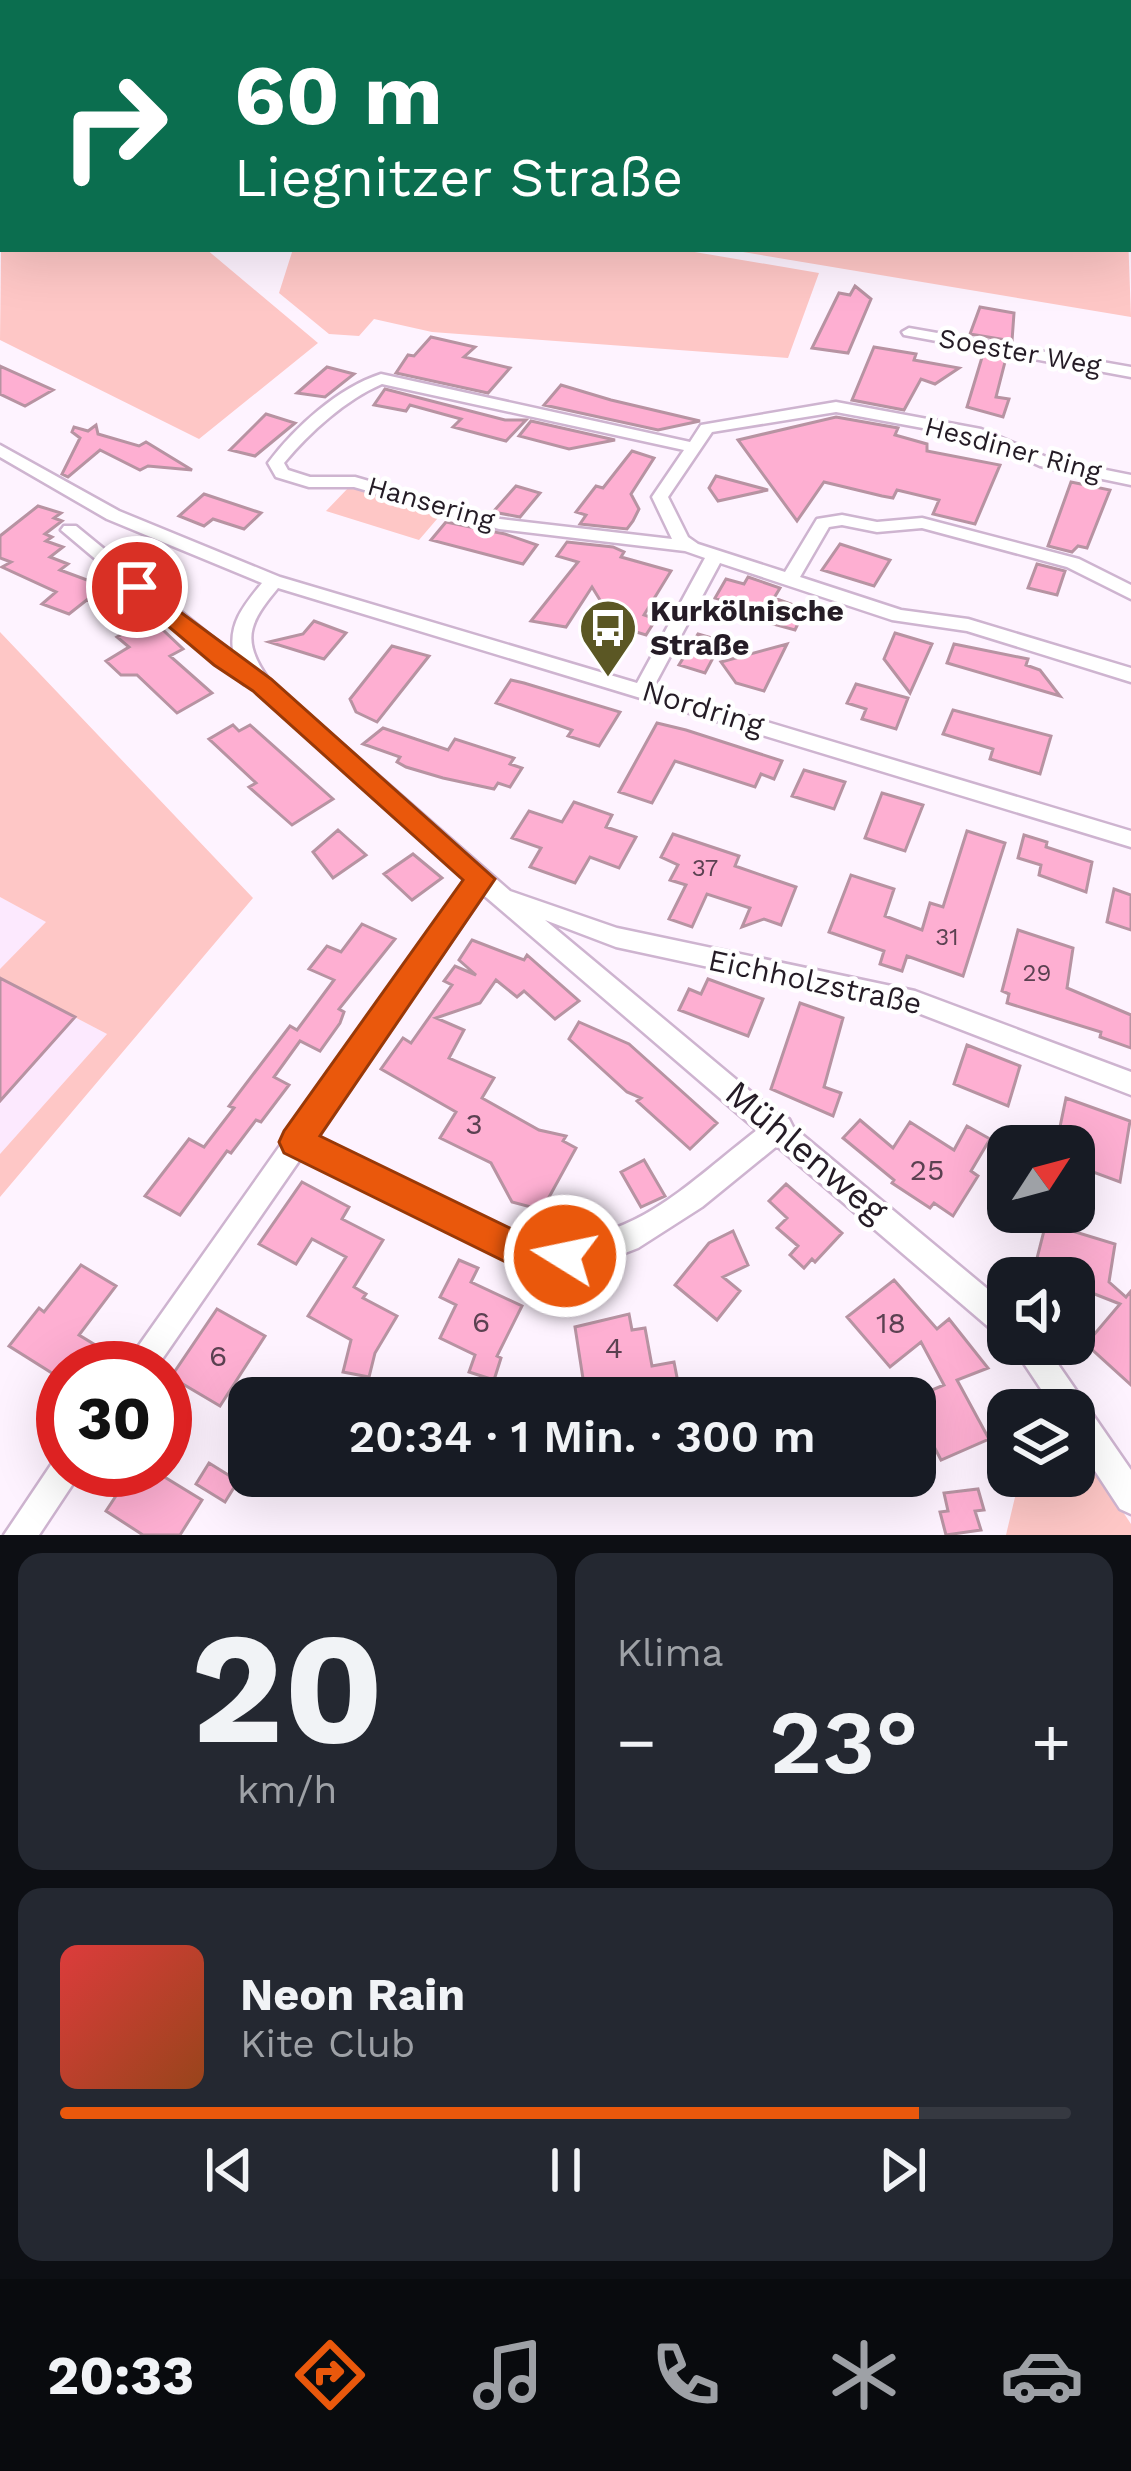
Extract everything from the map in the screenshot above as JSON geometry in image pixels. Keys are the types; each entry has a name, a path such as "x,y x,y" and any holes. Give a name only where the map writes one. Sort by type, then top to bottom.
{"street":[{"name":"Soester Weg","path":"909,332 1131,372"},
{"name":"Hansering","path":"687,546 499,524 355,482 309,482 282,473 276,463 322,417 364,385 381,380 691,447"},
{"name":"Hesdiner Ring","path":"691,447 712,427 836,407 981,434 1046,464 1131,480"},
{"path":"691,447 660,497 687,546 899,616 968,625 1131,675"},
{"path":"0,450 113,514 274,581"},
{"path":"790,580 823,523 842,520 877,527 915,522 1073,563 1131,593"},
{"name":"Mühlenweg","path":"70,530 204,644 262,685 488,885 987,1307"},
{"path":"643,689 676,634 677,617 715,556"},
{"name":"Mühlenweg","path":"262,685 243,658 239,634 247,614 274,581"},
{"name":"Nordring","path":"274,581 1131,839"},
{"path":"157,1341 296,1142 488,885"},
{"name":"Eichholzstraße","path":"488,885 616,937 914,1001 1131,1084"},
{"path":"603,982 594,951 602,941 616,937"},
{"path":"296,1142 522,1252 550,1257 637,1236 780,1128"},
{"path":"1095,1444 1131,1498"},
{"path":"20,1535 47,1497"}],"shaded area":[{"path":"1,252 210,252 318,343 199,439 0,340"},
{"path":"292,252 695,252 819,273 788,358 432,332 374,319 359,336 329,334 279,293"},
{"path":"743,252 1129,252 1131,317"},
{"path":"350,486 443,512 419,540 326,511"},
{"path":"0,632 253,898 0,1197 0,1154 107,1034 0,978 0,969 46,922 0,897"},
{"path":"0,897 47,922 0,969"},
{"path":"0,978 107,1034 0,1154"},
{"path":"1095,1470 1131,1524 1131,1535 1006,1535 1015,1497 1095,1497"}],"building":[{"path":"855,286 871,299 848,353 812,348 839,293 850,295"},
{"path":"980,307 1014,313 1012,341 970,334"},
{"path":"431,337 475,347 464,357 510,368 488,393 396,373 408,355 414,356"},
{"path":"874,347 959,368 935,384 921,379 904,410 852,400"},
{"path":"983,354 1006,358 996,397 1009,399 1003,417 967,407"},
{"path":"0,366 53,390 25,406 0,394"},
{"path":"327,367 354,374 325,397 297,393"},
{"path":"561,385 700,421 658,430 544,405"},
{"path":"385,389 505,420 526,420 506,441 453,427 461,419 410,405 406,411 374,405"},
{"path":"266,414 295,423 255,456 230,450"},
{"path":"836,417 898,428 895,435 927,444 927,451 1000,465 975,524 933,514 939,500 897,490 893,498 824,482 797,521 738,440"},
{"path":"531,421 615,440 569,449 519,436"},
{"path":"96,425 98,434 139,446 146,442 192,470 148,466 140,470 100,450 68,477 62,474 80,438 72,432 74,427 88,431"},
{"path":"632,451 654,458 631,494 639,509 633,521 627,529 580,524 586,515 576,512 596,486 603,488"},
{"path":"716,476 768,490 718,501 709,488"},
{"path":"1071,482 1110,490 1087,548 1078,546 1072,552 1048,546"},
{"path":"516,486 540,493 520,517 493,512"},
{"path":"204,494 261,513 244,529 213,519 204,526 179,516"},
{"path":"38,506 61,513 54,518 62,521 45,534 52,537 46,541 63,547 50,557 68,564 60,570 125,594 183,649 170,656 212,693 177,713 137,675 121,675 106,661 129,647 117,637 126,632 88,599 69,614 42,604 56,592 2,567 11,562 0,558 0,536"},
{"path":"446,522 537,545 523,564 431,540"},
{"path":"567,542 613,547 624,552 621,557 671,571 644,615 656,619 646,635 616,626 592,587 566,627 531,621 578,562 557,556"},
{"path":"840,544 890,560 874,586 822,570"},
{"path":"1037,564 1065,571 1057,595 1028,588"},
{"path":"748,577 780,588 774,598 805,609 795,630 762,621 767,612 715,598 726,579 744,584"},
{"path":"314,621 346,633 324,659 269,642 303,634"},
{"path":"895,633 932,644 910,693 884,659"},
{"path":"698,634 722,641 705,673 679,665"},
{"path":"787,644 764,691 736,683 721,662"},
{"path":"954,644 1028,659 1026,665 1040,670 1060,696 947,663"},
{"path":"392,646 429,656 377,722 356,712 350,699"},
{"path":"511,680 620,712 599,746 568,736 572,730 496,703"},
{"path":"856,684 908,698 896,729 862,719 866,709 847,703"},
{"path":"953,710 1051,736 1040,774 990,759 993,749 943,734"},
{"path":"657,723 782,761 774,779 761,774 755,787 675,761 652,803 619,792"},
{"path":"233,725 239,731 250,725 333,799 292,825 249,787 256,783 209,739"},
{"path":"383,728 448,750 455,739 514,758 510,764 522,768 510,787 498,783 494,789 443,778 406,767 397,762 400,757 363,744"},
{"path":"804,770 845,782 834,809 792,796"},
{"path":"882,793 923,805 905,851 865,838"},
{"path":"574,802 612,815 606,827 636,837 619,868 590,857 575,883 530,867 541,848 512,838 529,811 562,822"},
{"path":"338,830 366,855 333,878 313,852"},
{"path":"967,831 1005,843 963,976 907,956 902,971 880,964 884,951 829,932 851,875 894,889 885,916 922,930 930,903 943,907"},
{"path":"673,834 739,856 735,866 796,887 781,925 764,919 742,927 750,908 707,894 692,927 669,919 686,885 670,880 678,865 661,857"},
{"path":"1024,835 1092,862 1086,892 1039,875 1041,865 1018,858"},
{"path":"413,854 442,878 412,900 384,874"},
{"path":"1114,889 1131,895 1131,930 1107,922"},
{"path":"362,924 395,939 339,1009 344,1012 340,1023 320,1051 300,1041 274,1077 289,1085 261,1122 256,1120 231,1153 227,1151 180,1215 145,1196 189,1139 204,1147 290,1026 297,1030 334,980 309,969 327,946 341,952"},
{"path":"1018,930 1073,948 1067,988 1131,1015 1131,1048 1100,1037 1101,1032 1007,1003 1009,994 1002,991"},
{"path":"472,940 524,960 527,955 579,1001 555,1019 524,991 517,997 496,980 480,1003 436,1018 464,1030 449,1058 494,1078 482,1098 539,1130 566,1136 563,1141 576,1148 542,1210 512,1202 491,1163 440,1138 456,1112 381,1069 403,1038 411,1043 452,985 444,981 455,966 476,975 459,960"},
{"path":"0,978 75,1017 0,1101"},
{"path":"708,979 763,999 748,1036 679,1010 689,989 701,994"},
{"path":"800,1003 843,1018 824,1087 841,1093 833,1116 771,1089"},
{"path":"579,1022 629,1044 717,1123 690,1149 637,1101 641,1098 627,1092 569,1039"},
{"path":"967,1045 1020,1066 1008,1106 954,1084"},
{"path":"1066,1098 1130,1121 1120,1182 1095,1173 1095,1125 1060,1125"},
{"path":"860,1120 893,1148 910,1122 954,1150 967,1126 987,1137 987,1144 971,1171 978,1176 953,1216 934,1203 930,1208 892,1183 843,1138"},
{"path":"644,1160 665,1196 641,1207 621,1172"},
{"path":"302,1182 349,1207 342,1219 383,1240 354,1287 366,1294 363,1298 397,1316 375,1353 369,1377 343,1372 351,1340 308,1316 346,1257 312,1239 296,1264 259,1244"},
{"path":"786,1184 842,1233 804,1268 790,1255 798,1246 777,1228 787,1218 769,1201"},
{"path":"733,1231 748,1265 723,1277 740,1291 717,1320 675,1285 709,1243"},
{"path":"1043,1233 1079,1233 1115,1244 1109,1282 1126,1297 1131,1291 1131,1385 1095,1352 1095,1333 1120,1304 1095,1294 1095,1257 1037,1257"},
{"path":"459,1260 478,1268 471,1282 522,1306 497,1356 501,1358 495,1377 469,1372 475,1355 440,1338 456,1305 440,1297"},
{"path":"81,1265 116,1286 79,1335 89,1341 36,1341 36,1363 9,1346 39,1308 44,1312"},
{"path":"894,1280 937,1329 949,1319 988,1368 957,1380 987,1440 941,1460 936,1450 936,1388 944,1385 921,1342 890,1367 847,1317"},
{"path":"217,1309 265,1336 239,1377 228,1377 228,1394 220,1406 192,1389 192,1346"},
{"path":"629,1314 632,1330 645,1328 652,1366 674,1362 677,1377 583,1377 575,1327"},
{"path":"209,1463 228,1475 228,1497 225,1502 196,1484"},
{"path":"978,1489 984,1510 975,1511 981,1530 946,1535 940,1512 948,1511 944,1493"},
{"path":"192,1494 202,1500 180,1535 143,1535 106,1511 115,1497"}],"place":[{"name":"Kurkölnische Straße","path":"608,679"}],"route":[{"path":"137,587 223,659 262,685 481,879 296,1142 522,1252 565,1256"}]}
